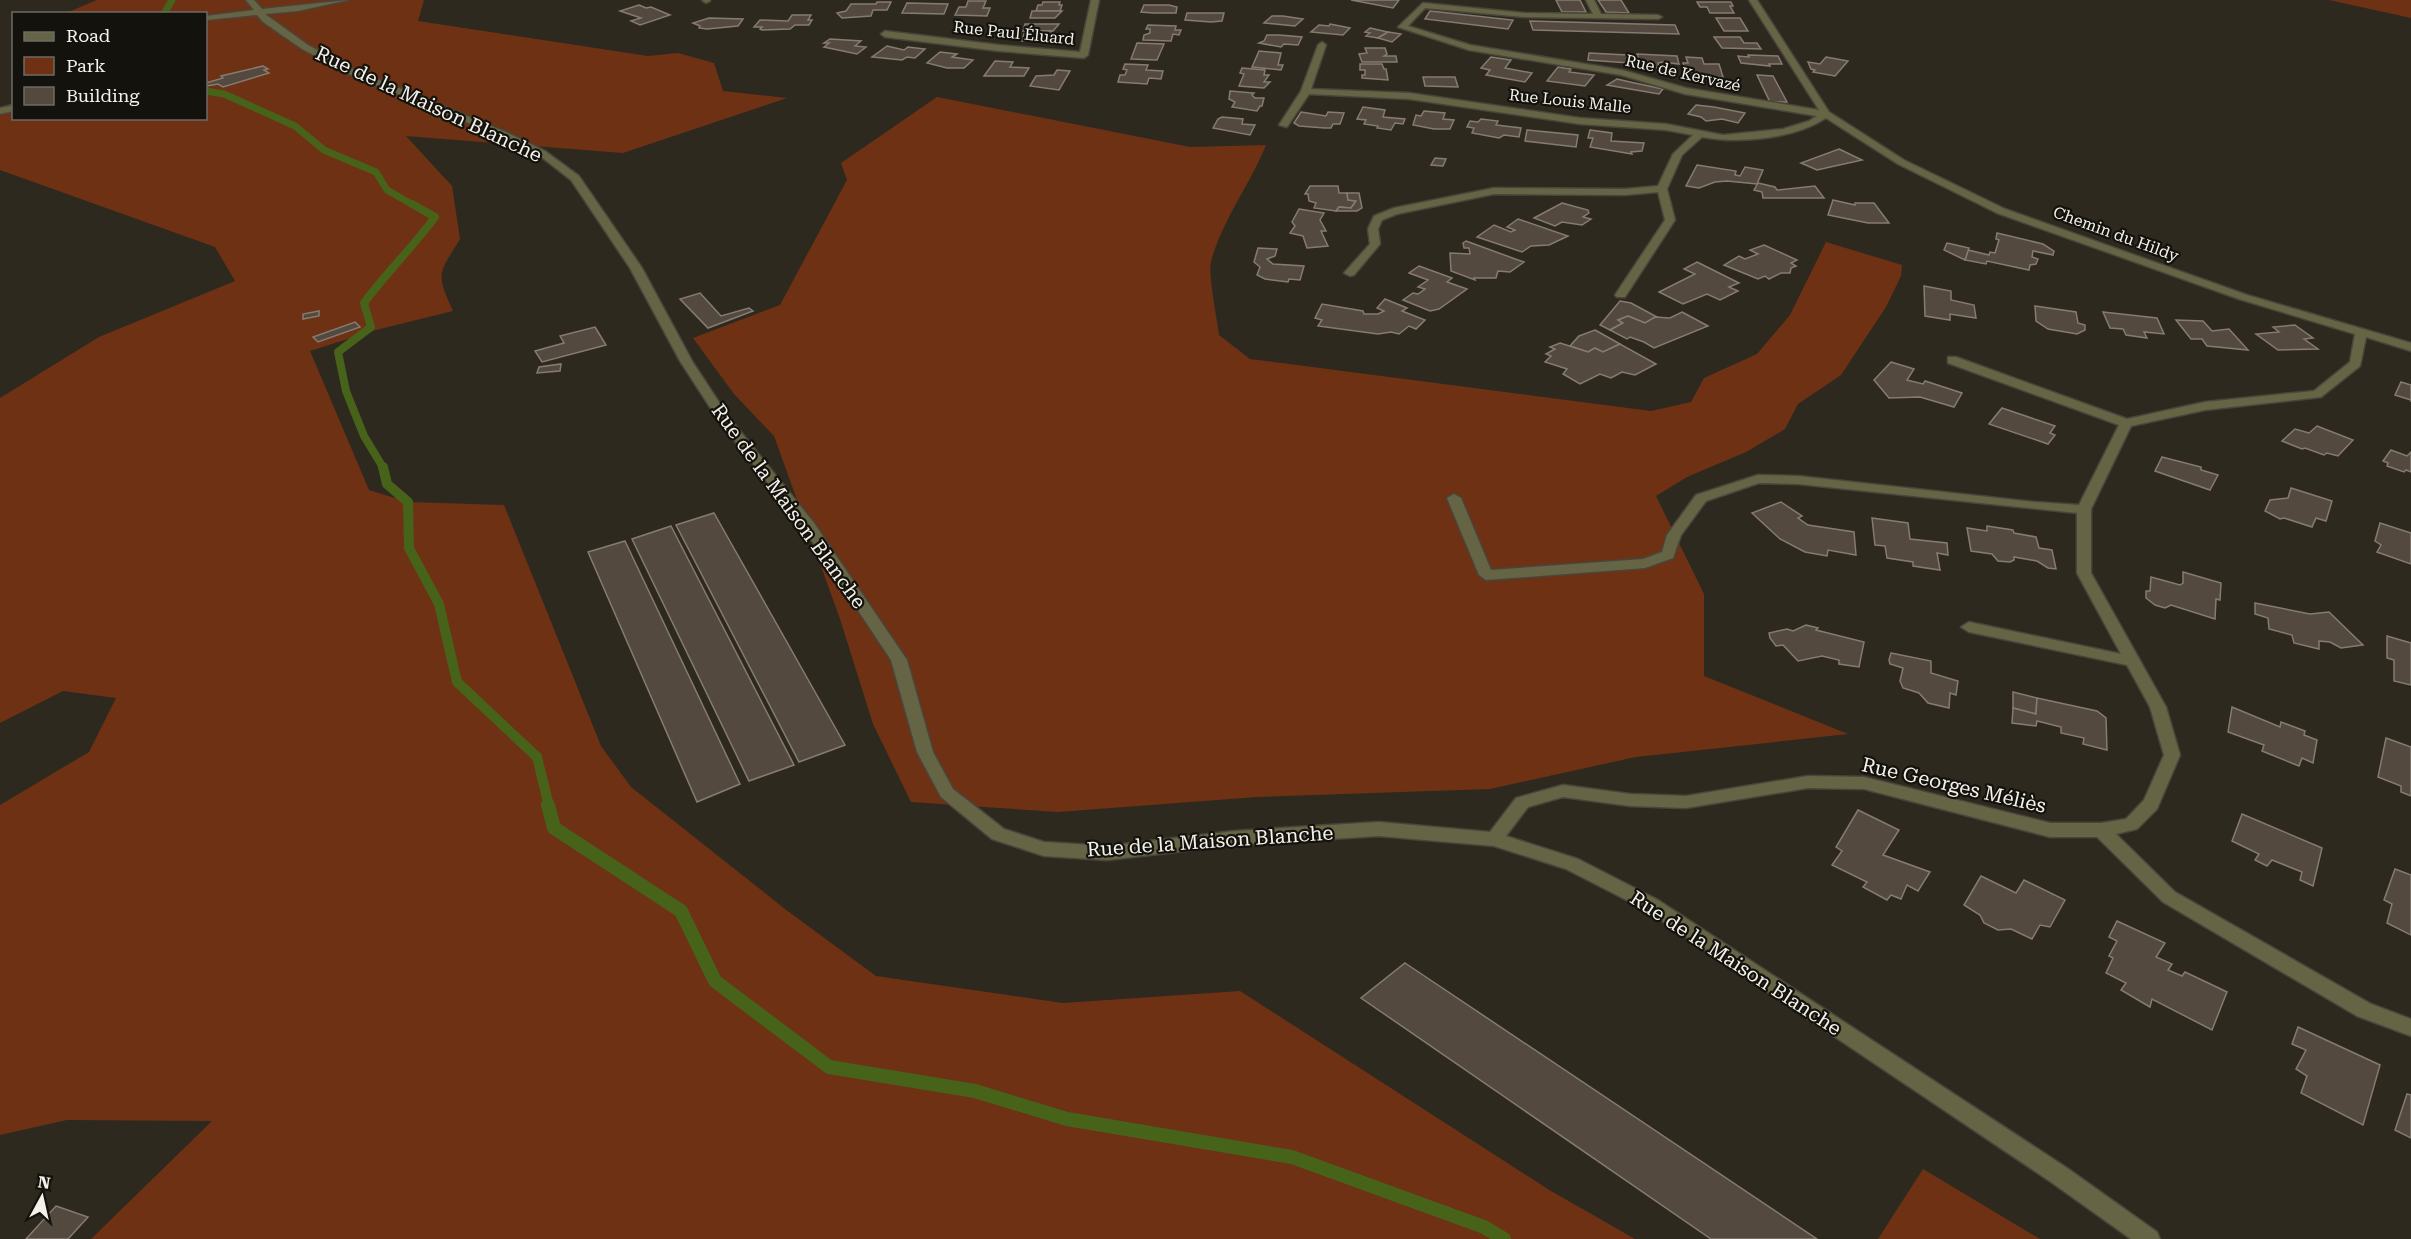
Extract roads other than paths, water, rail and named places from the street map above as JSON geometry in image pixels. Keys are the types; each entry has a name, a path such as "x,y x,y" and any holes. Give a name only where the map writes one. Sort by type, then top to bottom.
{"street":[{"path":"207,18 254,6 298,9 344,0"},
{"name":"Rue Paul Éluard","path":"885,34 999,48 1084,55 1095,0"},
{"path":"1497,0 1501,12 1524,15 1658,17"},
{"path":"1590,0 1598,16"},
{"path":"1753,0 1826,114"},
{"name":"Rue de Kervazé","path":"1501,12 1422,5 1402,27 1469,47 1622,73 1685,91 1826,114"},
{"name":"Rue de la Maison Blanche","path":"254,6 305,47 352,72 503,134 542,153 575,178 636,268 686,361 723,418 809,526 899,660 925,752 947,793 998,834 1044,849 1107,853 1235,838 1379,829 1494,839 1572,864 1652,905 2059,1175 2149,1239"},
{"path":"1284,125 1306,91 1322,45"},
{"name":"Rue Louis Malle","path":"1306,91 1409,96 1580,121 1643,124 1723,138 1784,132 1812,123 1826,114"},
{"name":"Chemin du Hildy","path":"1826,114 1901,162 2001,211 2243,297 2411,347"},
{"path":"1621,295 1670,220 1662,189 1678,154 1700,134"},
{"path":"1350,273 1375,244 1373,229 1378,218 1394,211 1494,191 1625,192 1662,189"},
{"path":"1952,360 2126,423 2205,406 2317,394 2356,363 2361,333"},
{"name":"Rue Georges Méliès","path":"1494,839 1522,802 1563,791 1630,800 1686,802 1808,782 1864,783 2050,830 2101,830 2131,824 2151,804 2172,755 2157,707 2084,573 2084,509 2126,423"},
{"path":"1454,498 1486,575 1645,564 1668,555 1674,535 1701,498 1758,479 1798,480 2035,507 2084,509"},
{"path":"1969,627 2131,661"},
{"path":"2101,830 2169,897 2364,1010 2411,1028"}],"waterway":[{"path":"165,12 172,0"},
{"path":"207,91 224,94 295,126 324,150 376,172 387,190 415,206"},
{"path":"383,468 364,436 346,391 338,352 371,327 364,303 435,217 412,204"},
{"path":"383,468 387,484 408,502 409,548 439,604 457,682 537,757 549,806"},
{"path":"548,805 554,828 681,911 715,981 829,1067 975,1091 1067,1119 1292,1157 1484,1227 1504,1239"}]}
